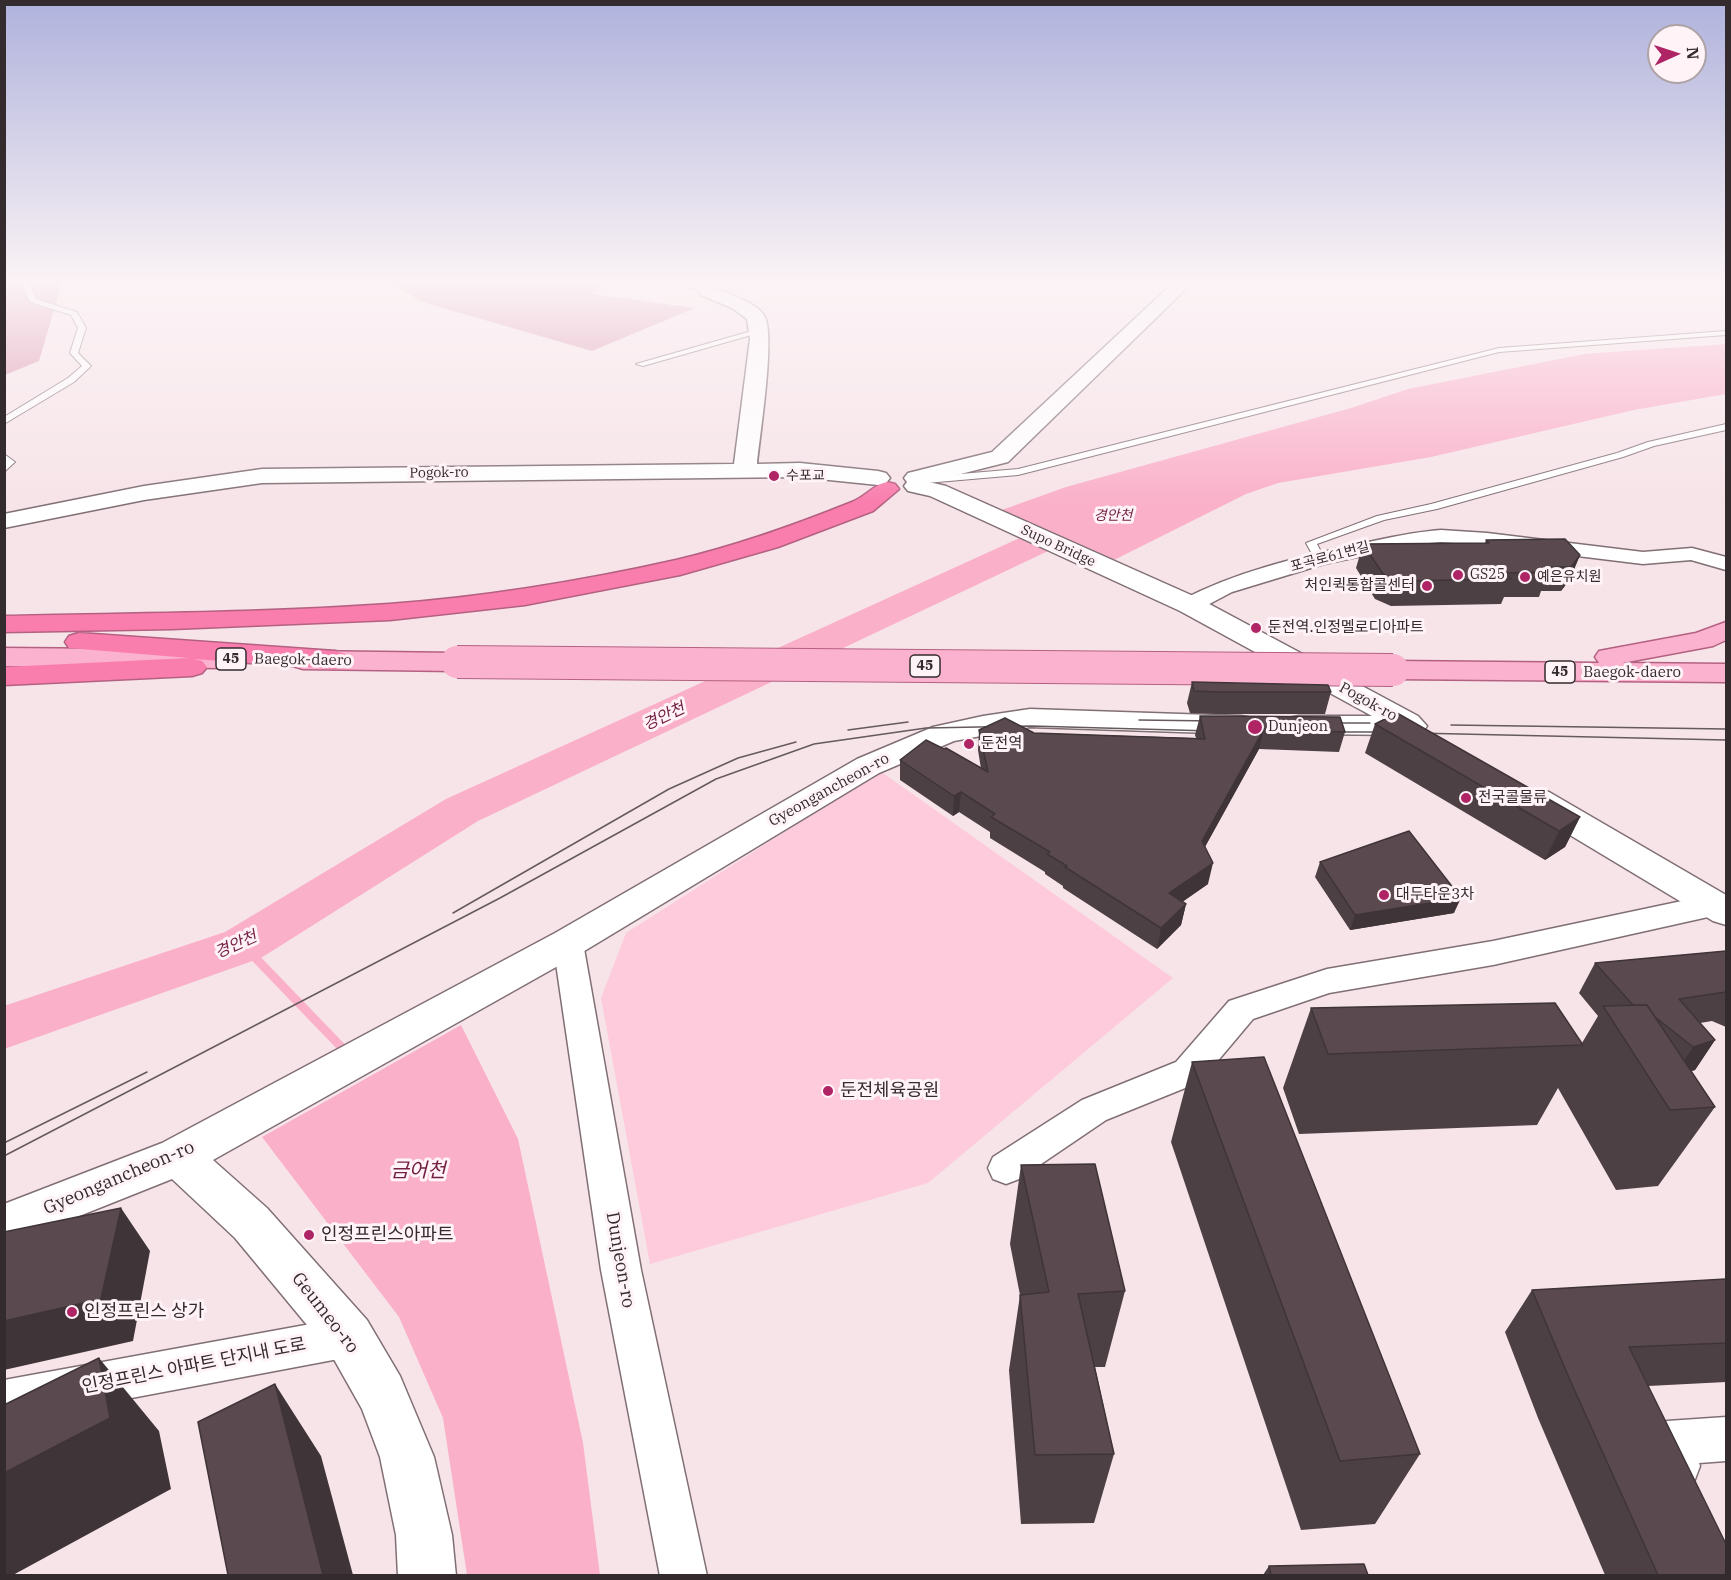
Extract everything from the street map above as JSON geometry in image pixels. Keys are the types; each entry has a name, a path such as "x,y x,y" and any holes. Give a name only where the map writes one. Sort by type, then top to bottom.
{"highway":[{"path":"4,624 172,621 390,612 525,597 680,567 769,542 864,506 882,484"},
{"path":"4,638 334,660"},
{"path":"4,676 334,660"}],"main road":[{"path":"1509,672 1662,649 1702,640 1726,630"},
{"name":"Baegok-daero","path":"4,657 1726,673"},
{"path":"1509,672 1726,693"}],"street":[{"path":"745,470 758,357"},
{"path":"916,481 1000,458 1106,357"},
{"name":"Pogok-ro","path":"4,521 144,493 262,476 800,470 906,490 916,481"},
{"name":"Supo Bridge","path":"916,481 1161,593"},
{"name":"포곡로61번길","path":"1190,605 1224,587 1320,559 1388,542 1441,536 1487,539 1643,558 1692,554 1726,564"},
{"path":"1692,554 1726,552"},
{"name":"Pogok-ro","path":"1161,593 1190,605 1421,731"},
{"name":"Gyeongancheon-ro","path":"4,1226 178,1157 568,943 868,766 944,734 1030,718 1421,731"},
{"path":"1512,785 1721,908"},
{"path":"1006,1168 1094,1110 1188,1072 1241,1010 1327,981 1493,953 1721,908"},
{"name":"Dunjeon-ro","path":"568,943 621,1270 684,1575"},
{"name":"Geumeo-ro","path":"178,1157 251,1223 349,1337 382,1394 407,1457 424,1535 427,1575"},
{"name":"인정프린스 아파트 단지내 도로","path":"4,1401 349,1337"},
{"path":"1696,1504 1666,1443 1726,1439"}],"lane":[{"path":"4,422 34,401 71,380 87,366 78,357"},
{"path":"639,364 666,357"},
{"path":"916,481 1018,472 1472,357"},
{"path":"1320,559 1311,543 1381,518 1433,507 1620,455 1651,444 1726,427"},
{"path":"4,457 10,462 4,469"}],"shaded area":[{"path":"5,357 40,357 39,361 5,375"},
{"name":"둔전체육공원","path":"880,771 1173,978 928,1183 650,1264 601,998 626,933"}],"water":[{"name":"경안천","path":"1570,357 1726,357 1726,394 1634,410 1431,457 1278,483 1246,494 1114,560 999,511 1066,487 1351,408 1408,389"},
{"name":"금어천","path":"461,1025 518,1139 583,1443 600,1575 467,1575 443,1418 399,1317 262,1137"}],"building":[{"path":"1565,539 1580,555 1571,567 1544,567 1549,572 1505,573 1511,579 1398,581 1383,574 1363,544 1489,543 1486,540"},
{"path":"1192,682 1328,685 1331,692 1194,691"},
{"path":"1397,713 1580,817 1559,831 1375,724"},
{"path":"1200,716 1340,717 1345,732 1264,729 1202,841 1213,863 1169,893 1186,904 1161,928 1065,867 1067,866 1047,854 1050,852 991,817 995,814 961,792 954,796 900,760 926,740 946,748 988,772 979,730 1005,718 1034,733 1205,739"},
{"name":"대두타운3차","path":"1409,831 1461,898 1355,915 1320,862"},
{"path":"1726,951 1726,992 1679,999 1715,1040 1693,1047 1655,1017 1647,1005 1633,1005 1595,963"},
{"path":"1555,1003 1583,1045 1328,1054 1311,1008"},
{"path":"1647,1005 1715,1107 1670,1110 1603,1006"},
{"path":"1264,1057 1420,1454 1340,1461 1192,1062"},
{"path":"1095,1164 1125,1291 1078,1294 1114,1454 1035,1455 1020,1295 1049,1292 1021,1165"},
{"path":"121,1208 101,1299 4,1321 4,1232"},
{"path":"1726,1279 1726,1343 1629,1347 1726,1544 1726,1575 1658,1575 1532,1290"},
{"path":"99,1358 110,1418 4,1473 4,1405"},
{"path":"275,1384 323,1575 228,1575 198,1422"},
{"path":"1364,1564 1368,1575 1271,1575 1269,1566"}],"waterway":[{"name":"경안천","path":"4,1028 243,945 462,810 1091,518"},
{"name":"금어천","path":"243,945 348,1054"}],"tram line":[{"path":"1139,720 1214,721"},
{"path":"848,730 908,722"},
{"path":"1325,723 1370,723"},
{"path":"1451,725 1726,729"},
{"path":"4,1156 500,898 716,779 814,744 926,728 1031,726 1211,731"},
{"path":"1328,732 1388,732"},
{"path":"1415,733 1726,740"},
{"path":"453,913 669,789 738,758 796,742"},
{"path":"4,1143 147,1072"}],"place":[{"name":"수포교","path":"774,476"},
{"name":"GS25","path":"1458,575"},
{"name":"예은유치원","path":"1525,577"},
{"name":"처인퀵통합콜센터","path":"1427,586"},
{"name":"둔전역.인정멜로디아파트","path":"1256,628"},
{"name":"Dunjeon","path":"1255,727"},
{"name":"둔전역","path":"969,744"},
{"name":"전국콜물류","path":"1466,798"},
{"name":"대두타운3차","path":"1384,895"},
{"name":"둔전체육공원","path":"828,1091"},
{"name":"인정프린스아파트","path":"309,1235"},
{"name":"인정프린스 상가","path":"72,1312"}]}
